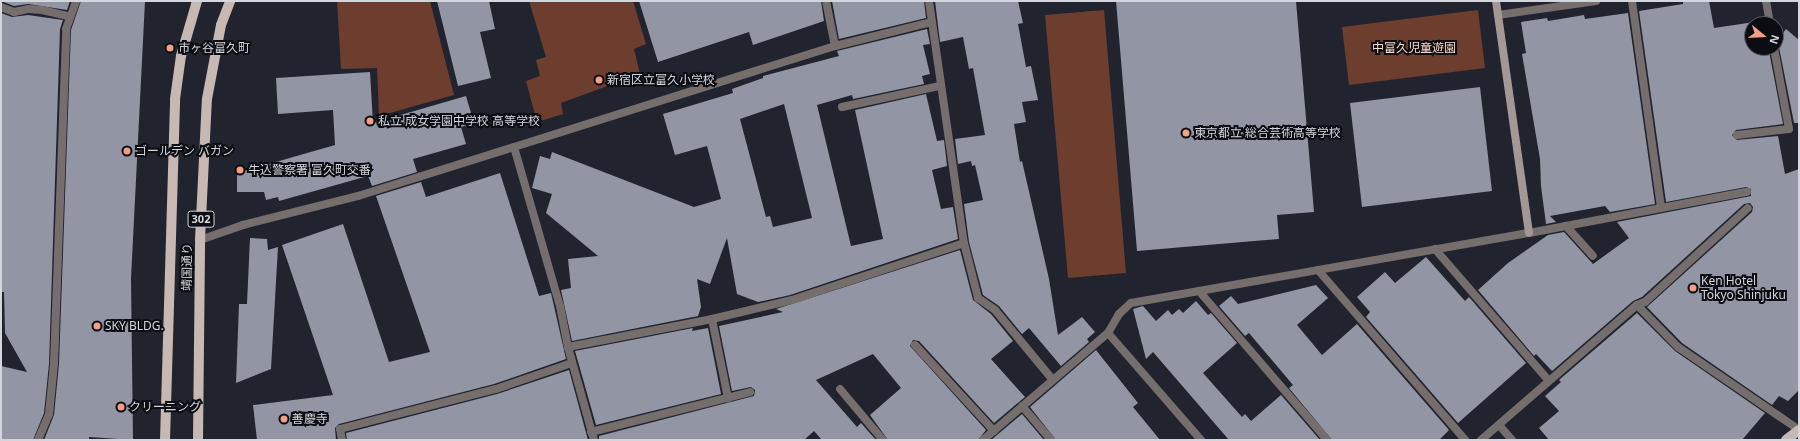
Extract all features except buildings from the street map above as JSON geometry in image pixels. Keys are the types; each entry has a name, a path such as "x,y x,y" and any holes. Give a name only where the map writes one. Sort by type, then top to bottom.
{"main road":[{"name":"靖国通り","path":"165,440 175,99 181,56 197,1"},
{"name":"靖国通り","path":"198,440 200,240 207,99 221,25 230,1"},
{"path":"1786,440 1799,430"}],"street":[{"path":"38,440 49,414 54,364 66,29 69,16 76,1"},
{"path":"826,1 835,46"},
{"path":"929,1 939,86 964,243 978,298 995,310 1053,380"},
{"path":"1496,1 1529,233"},
{"path":"1498,15 1596,1"},
{"path":"1632,1 1661,208"},
{"path":"1766,1 1769,16"},
{"path":"1,7 14,12 28,9 42,10 69,16"},
{"path":"200,240 243,225 358,196 835,46 931,22"},
{"path":"1737,135 1789,129 1775,56"},
{"path":"842,107 939,86"},
{"path":"514,147 560,306 568,347 592,436 750,392"},
{"path":"983,440 1108,333 1119,314 1131,303 1529,233 1747,192"},
{"path":"1481,440 1637,305 1645,302 1748,208"},
{"path":"1566,226 1593,256"},
{"path":"568,347 712,319 792,300 964,243"},
{"path":"1435,249 1550,381"},
{"path":"1318,270 1465,440"},
{"path":"1199,291 1327,440"},
{"path":"1637,305 1644,310 1678,347 1799,430"},
{"path":"712,319 728,398"},
{"path":"1108,333 1201,440"},
{"path":"915,345 994,431"},
{"path":"342,440 340,429 496,389 572,363"},
{"path":"840,389 883,440"},
{"path":"1022,406 1051,440"},
{"path":"1499,425 1512,440"}],"green space":[{"path":"337,1 430,1 454,95 379,116 377,68 341,69"},
{"path":"529,1 633,1 646,44 634,49 640,74 561,103 563,114 537,122 526,81 540,76 536,60 546,57"},
{"path":"1104,10 1126,273 1068,278 1045,15"},
{"name":"中富久児童遊園","path":"1478,10 1485,68 1349,85 1342,27"}],"place":[{"name":"市ヶ谷富久町","path":"170,48"},
{"name":"新宿区立富久小学校","path":"599,80"},
{"name":"私立 成女学園中学校 高等学校","path":"370,121"},
{"name":"東京都立 総合芸術高等学校","path":"1186,133"},
{"name":"ゴールデン バガン","path":"127,151"},
{"name":"牛込警察署 富久町交番","path":"240,170"},
{"name":"Ken Hotel Tokyo Shinjuku","path":"1693,288"},
{"name":"SKY BLDG.","path":"97,326"},
{"name":"クリーニング","path":"121,407"},
{"name":"善慶寺","path":"284,419"}]}
